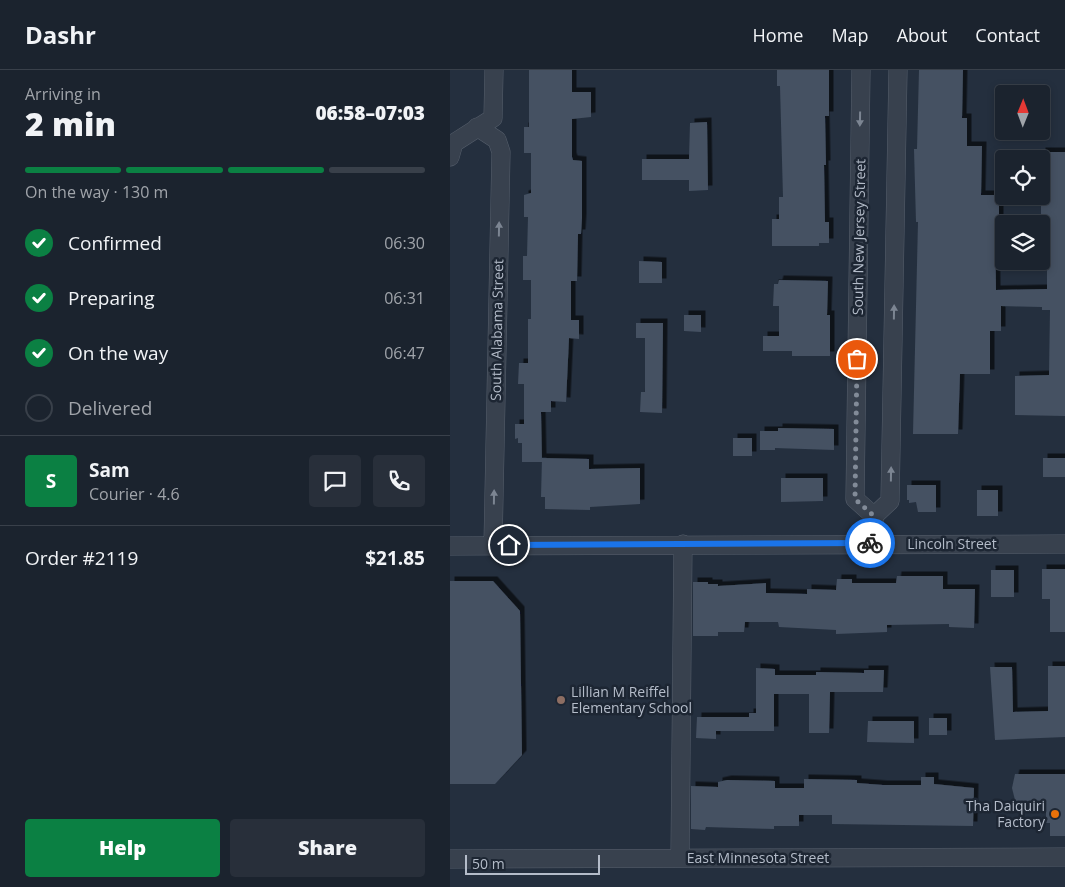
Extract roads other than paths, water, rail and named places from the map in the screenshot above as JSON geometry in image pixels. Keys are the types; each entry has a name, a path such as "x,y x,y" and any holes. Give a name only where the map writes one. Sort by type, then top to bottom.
{"street":[{"path":"450,157 454,143 476,127 493,118 494,70"},
{"name":"South New Jersey Street","path":"861,70 855,499 874,516"},
{"path":"874,543 874,516 890,501 898,70"},
{"name":"South Alabama Street","path":"476,127 497,140 501,152 493,545"},
{"name":"Lincoln Street","path":"450,546 874,543 1065,544"},
{"path":"680,858 683,544"},
{"name":"East Minnesota Street","path":"450,859 1065,857"}],"place":[{"name":"Lillian M Reiffel Elementary School","path":"561,700"},
{"name":"Tha Daiquiri Factory","path":"1055,814"}]}
